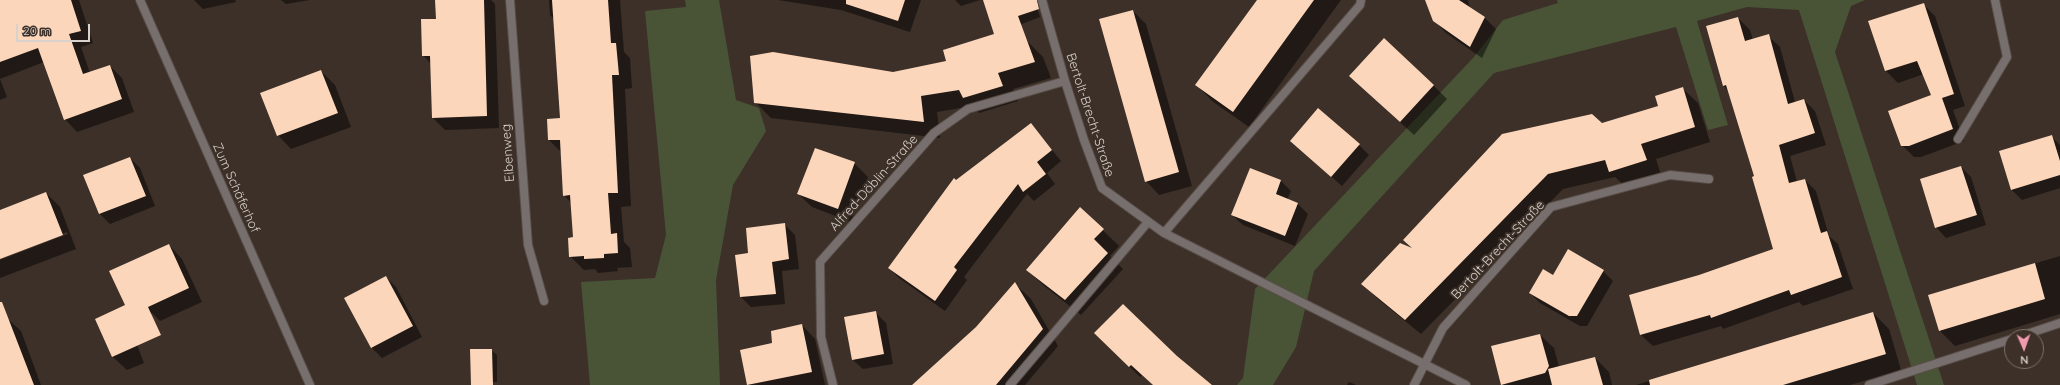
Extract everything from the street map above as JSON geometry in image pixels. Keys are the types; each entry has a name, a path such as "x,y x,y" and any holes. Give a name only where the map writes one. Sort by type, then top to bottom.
{"street":[{"name":"Zum Schäferhof","path":"140,0 310,385"},
{"name":"Eibenweg","path":"510,0 528,245 544,301"},
{"name":"Bertolt-Brecht-Straße","path":"1042,0 1065,81 1084,140 1102,188 1164,233 1425,363 1466,385"},
{"path":"1164,233 1360,5 1360,0"},
{"path":"1958,139 2007,57 1995,0"},
{"name":"Alfred-Döblin-Straße","path":"832,385 821,337 820,262 934,134 968,109 1065,81"},
{"name":"Bertolt-Brecht-Straße","path":"1425,363 1443,328 1551,208 1670,175 1709,179"},
{"path":"1010,385 1148,222"},
{"path":"2044,329 2060,324"},
{"path":"1869,385 2004,342"},
{"path":"1414,385 1425,363"}],"green space":[{"path":"685,0 719,0 736,100 759,108 766,131 733,185 716,280 720,385 590,385 581,282 655,278 666,235 645,11 686,7"},
{"path":"1557,0 1865,0 1851,6 1835,52 1944,385 1917,385 1799,10 1747,7 1697,21 1728,125 1708,130 1676,27 1494,73 1314,271 1296,347 1273,385 1237,385 1243,378 1255,289 1473,58 1503,20 1558,3"}],"building":[{"path":"0,0 71,0 81,31 69,34 83,74 110,65 122,99 64,120 38,48 0,62"},
{"path":"435,0 484,0 487,116 432,118 430,56 422,56 421,19 436,19"},
{"path":"552,0 608,0 611,43 616,43 619,75 612,75 618,193 608,193 611,234 617,233 618,253 604,254 604,258 584,259 584,256 569,257 568,238 573,237 570,195 563,196 560,140 548,140 547,119 560,118"},
{"path":"846,0 905,0 898,21 846,4"},
{"path":"983,0 1037,0 1039,9 1018,16 1035,62 998,73 1003,86 963,98 959,90 921,96 924,122 754,103 750,56 773,52 893,72 946,61 943,50 994,34"},
{"path":"1257,0 1314,0 1233,112 1195,85"},
{"path":"1425,0 1459,0 1485,17 1470,47 1433,21"},
{"path":"1924,3 1954,94 1942,98 1953,129 1909,146 1901,146 1888,111 1931,95 1917,61 1885,71 1868,21"},
{"path":"1133,10 1179,172 1145,182 1099,19"},
{"path":"1738,17 1745,41 1769,34 1788,104 1804,99 1815,133 1779,145 1789,183 1805,179 1821,233 1827,231 1842,277 1791,295 1789,290 1711,318 1710,315 1640,335 1629,295 1699,275 1773,249 1752,177 1754,176 1726,85 1723,86 1706,26"},
{"path":"1384,38 1434,85 1400,122 1349,76"},
{"path":"321,70 338,113 277,136 260,93"},
{"path":"1683,87 1695,127 1641,144 1647,160 1609,172 1605,160 1548,174 1405,320 1361,284 1400,243 1412,248 1403,240 1502,134 1592,114 1602,123 1658,106 1655,96"},
{"path":"1318,108 1360,144 1331,177 1290,141"},
{"path":"1031,123 1052,150 1037,162 1046,174 1023,192 1018,184 954,267 957,270 935,301 888,268 954,178 956,180"},
{"path":"2052,135 2060,161 2060,175 2011,190 1999,151"},
{"path":"815,148 855,162 838,209 797,194"},
{"path":"130,157 146,196 99,214 83,175"},
{"path":"1961,166 1977,215 1935,228 1920,179"},
{"path":"1250,168 1281,180 1276,194 1298,203 1285,236 1231,215"},
{"path":"46,192 63,235 0,259 0,210"},
{"path":"1080,207 1104,229 1094,239 1108,253 1065,300 1026,270"},
{"path":"785,223 789,259 772,262 776,294 740,297 735,255 748,253 746,228"},
{"path":"169,244 189,288 148,307 161,335 112,357 95,319 125,305 109,271"},
{"path":"1568,249 1604,270 1577,316 1569,316 1529,293 1543,269 1553,275"},
{"path":"2035,263 2045,299 1939,331 1928,295"},
{"path":"386,276 413,326 371,348 344,298"},
{"path":"1015,282 1043,329 996,385 912,385 976,327"},
{"path":"0,302 2,302 34,385 0,385"},
{"path":"1123,304 1177,356 1212,385 1153,385 1131,365 1129,367 1094,333"},
{"path":"876,311 884,354 852,360 844,317"},
{"path":"1873,312 1886,354 1783,385 1650,385 1649,380"},
{"path":"802,324 812,372 747,385 740,350 772,343 771,331"},
{"path":"1540,334 1549,366 1545,373 1501,385 1491,346"},
{"path":"470,349 492,349 493,385 471,385"},
{"path":"1595,357 1603,385 1552,385 1548,369"}]}
